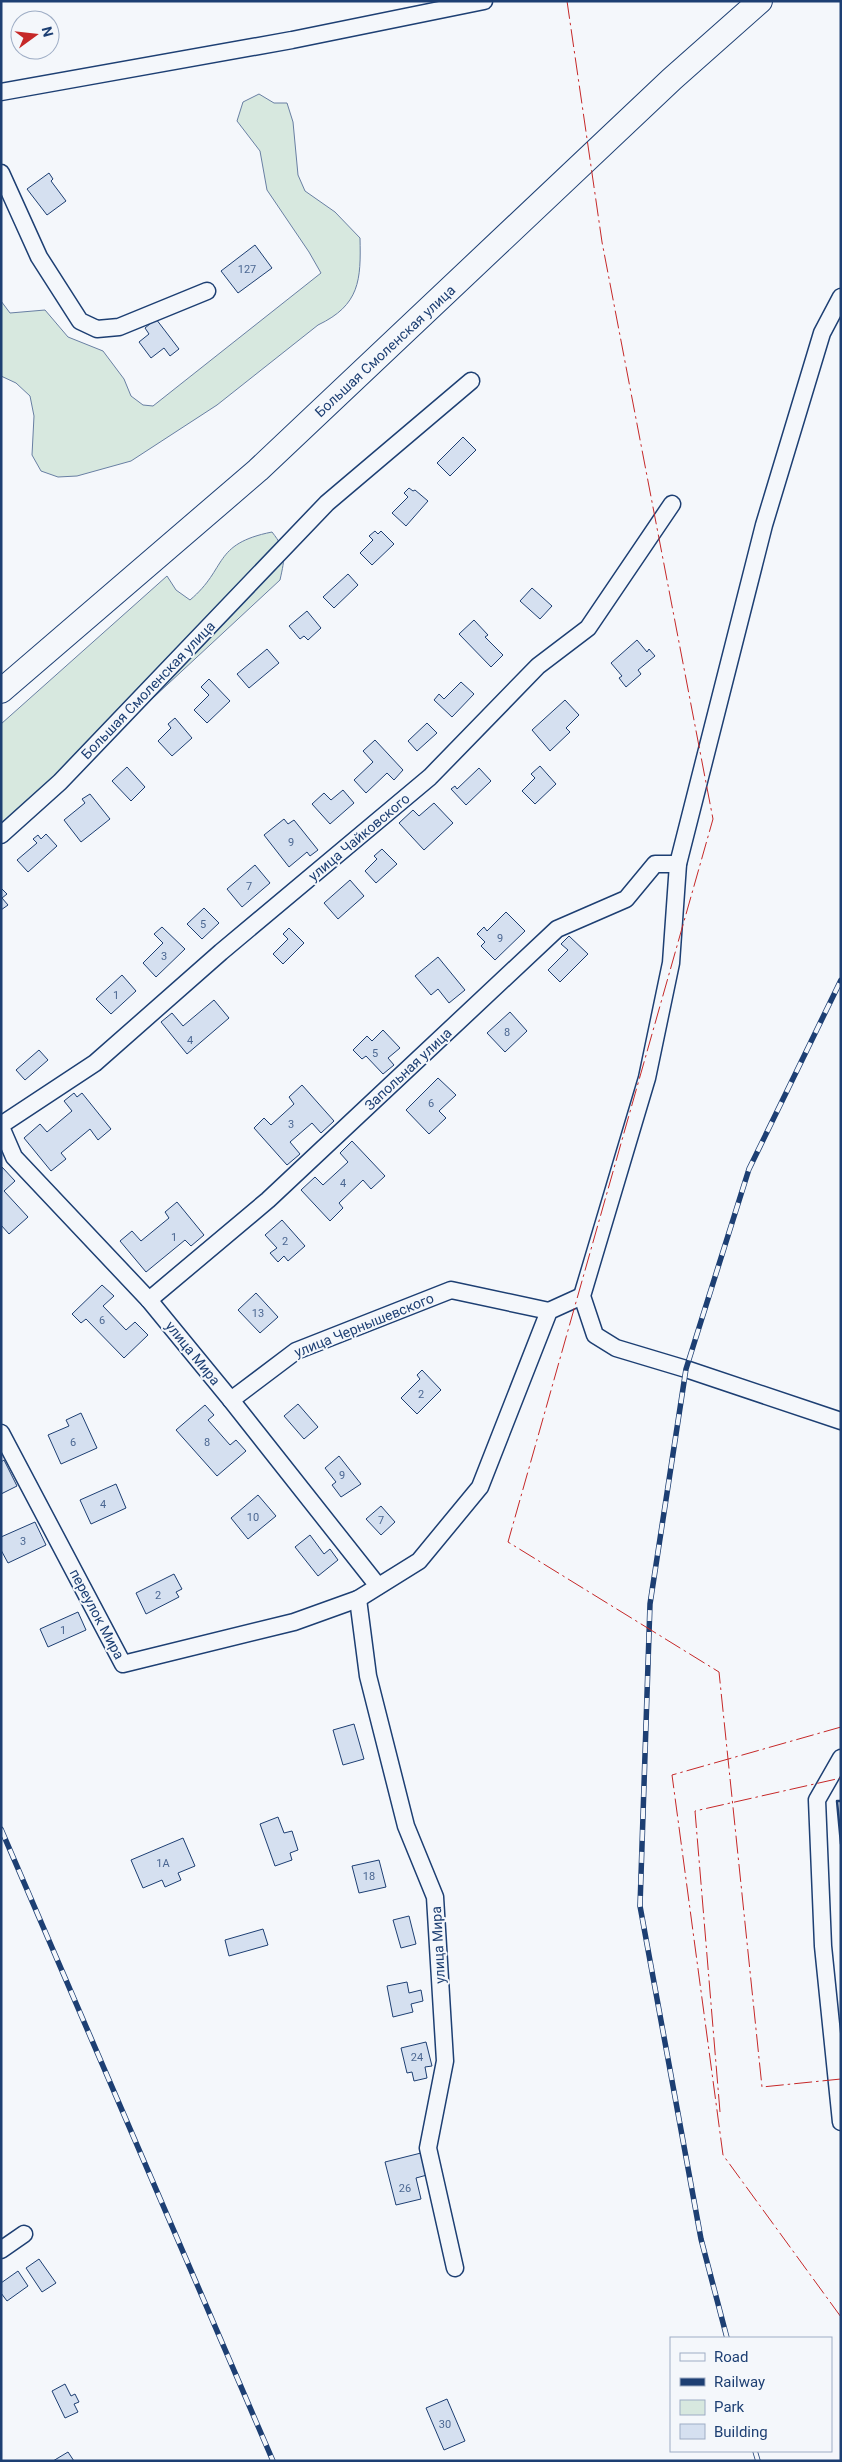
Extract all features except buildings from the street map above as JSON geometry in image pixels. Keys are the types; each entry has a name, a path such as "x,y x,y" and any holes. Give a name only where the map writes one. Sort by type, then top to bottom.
{"main road":[{"name":"Большая Смоленская улица","path":"1,691 258,470 672,79 760,1"}],"street":[{"path":"1,92 292,40 484,1"},
{"path":"1,173 39,257 80,321 97,329 120,327 207,291"},
{"path":"841,297 822,333 764,525 678,864 671,963 647,1078 582,1296 595,1335 616,1348 686,1369 841,1421"},
{"name":"Большая Смоленская улица","path":"1,835 60,782 327,503 470,381"},
{"name":"улица Чайковского","path":"1,1126 94,1063 229,946 430,778 538,666 588,628 672,504"},
{"name":"Запольная улица","path":"149,1300 268,1200 557,929 626,899 655,864 678,864"},
{"name":"улица Мира","path":"1,1126 14,1157 149,1300 232,1400 378,1586"},
{"name":"улица Чернышевского","path":"232,1400 296,1351 451,1290 549,1311"},
{"path":"549,1311 582,1296"},
{"name":"переулок Мира","path":"1,1433 123,1664 294,1622 358,1599 420,1561 480,1487 549,1311"},
{"name":"улица Мира","path":"358,1599 368,1676 406,1826 435,1897 445,2061 428,2148 455,2268"},
{"path":"841,1758 817,1800 823,1946 841,2122"},
{"path":"1,2250 24,2234"}],"green space":[{"path":"259,94 274,103 287,103 293,122 298,175 305,191 335,212 360,238 358,279 350,300 332,317 318,325 217,405 131,461 77,476 58,477 41,471 32,455 34,416 30,396 16,383 1,376 1,301 10,313 45,310 68,337 103,351 124,379 131,396 143,405 153,406 321,273 267,190 260,151 237,121 243,102"},
{"path":"272,532 284,554 280,580 126,723 1,827 1,724 167,576 176,590 190,600 210,578 230,550 239,543 253,537"}],"railway":[{"path":"727,2337 701,2239 640,1906 650,1604 686,1369 749,1169 841,980"},
{"path":"1,1829 273,2461"},
{"path":"755,2452 758,2461"}],"wall":[{"path":"841,1801 837,1801 841,1844"}],"power":[{"path":"567,1 602,242 713,819 508,1542 719,1672 762,2087 841,2079"},
{"path":"841,1727 672,1775 723,2155 841,2317"},
{"path":"720,2112 695,1811 841,1778"}]}
